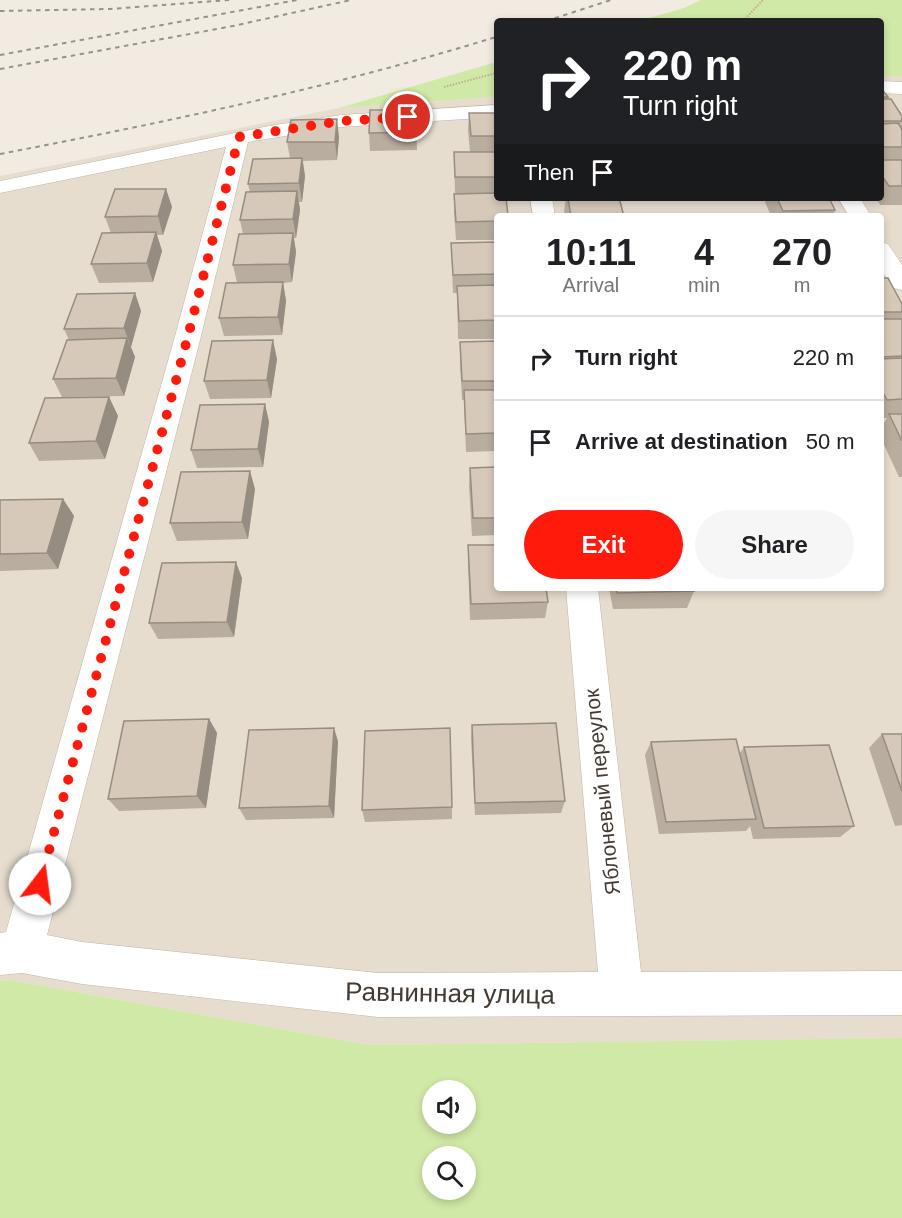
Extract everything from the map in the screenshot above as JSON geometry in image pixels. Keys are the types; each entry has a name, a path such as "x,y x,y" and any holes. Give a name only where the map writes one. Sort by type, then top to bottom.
{"street":[{"path":"884,87 902,88"},
{"path":"0,187 239,137 342,121 494,111"},
{"path":"11,953 187,340 239,137"},
{"path":"884,255 902,283"},
{"name":"Яблоневый переулок","path":"582,591 622,995"},
{"name":"Равнинная улица","path":"11,953 82,963 378,995 902,993"}],"path":[{"path":"746,18 763,0"}],"shaded area":[{"path":"884,76 902,76 902,1038 369,1045 10,980 0,981 0,176 339,108 494,97 494,201 884,201"}],"green space":[{"path":"701,0 902,0 902,76 884,76 884,18 649,18 684,8"},
{"path":"494,63 494,97 339,108"},
{"path":"10,980 369,1045 902,1038 902,1218 0,1218 0,981"}],"building":[{"path":"884,99 891,99 902,116 902,121 884,121"},
{"path":"370,110 416,110 416,132 369,133"},
{"path":"469,113 494,113 494,136 471,136"},
{"path":"337,119 335,142 287,142 291,120"},
{"path":"898,123 902,130 902,147 884,147 884,124"},
{"path":"454,152 494,152 494,177 455,177"},
{"path":"302,158 299,183 248,184 253,159"},
{"path":"884,160 902,160 902,186 889,186 884,179"},
{"path":"115,189 166,189 158,216 105,217"},
{"path":"297,191 293,219 240,220 246,192"},
{"path":"494,193 494,201 506,201 508,213 494,213 494,221 456,222 454,194"},
{"path":"568,201 620,201 623,213 570,213"},
{"path":"778,201 830,201 835,210 783,211"},
{"path":"156,232 147,263 91,264 102,233"},
{"path":"293,233 289,264 233,265 239,234"},
{"path":"494,242 494,274 453,275 451,243"},
{"path":"884,278 888,278 902,304 902,312 884,312"},
{"path":"283,282 278,317 219,318 226,283"},
{"path":"494,285 494,320 459,321 457,286"},
{"path":"135,293 124,328 64,329 77,294"},
{"path":"884,319 902,319 902,356 884,357"},
{"path":"127,338 116,378 53,379 67,340"},
{"path":"273,340 267,380 204,381 212,341"},
{"path":"494,341 494,381 462,381 460,342"},
{"path":"902,358 902,399 887,400 884,394 884,359"},
{"path":"464,390 494,390 494,433 466,434"},
{"path":"109,397 96,441 29,443 45,398"},
{"path":"265,404 258,449 191,450 200,405"},
{"path":"889,414 902,414 902,441"},
{"path":"494,467 494,518 473,518 470,468"},
{"path":"250,471 242,522 170,523 181,472"},
{"path":"63,499 47,553 0,554 0,500"},
{"path":"468,545 494,545 494,591 546,591 548,602 471,604"},
{"path":"236,562 227,622 149,623 162,563"},
{"path":"617,591 694,591 617,593"},
{"path":"209,719 197,796 108,799 124,721"},
{"path":"556,723 565,801 475,803 472,725"},
{"path":"334,728 329,806 239,808 249,730"},
{"path":"450,728 452,807 362,810 365,731"},
{"path":"882,734 902,734 902,791"},
{"path":"736,739 756,819 666,822 651,742"},
{"path":"829,745 854,826 764,828 744,747"}],"railway":[{"path":"0,11 110,9 229,0"},
{"path":"0,55 297,0"},
{"path":"0,69 233,26 351,0"},
{"path":"555,18 611,0"},
{"path":"0,154 311,88 494,38"}],"route":[{"path":"40,884 187,340 239,137 342,121 408,117"}]}
